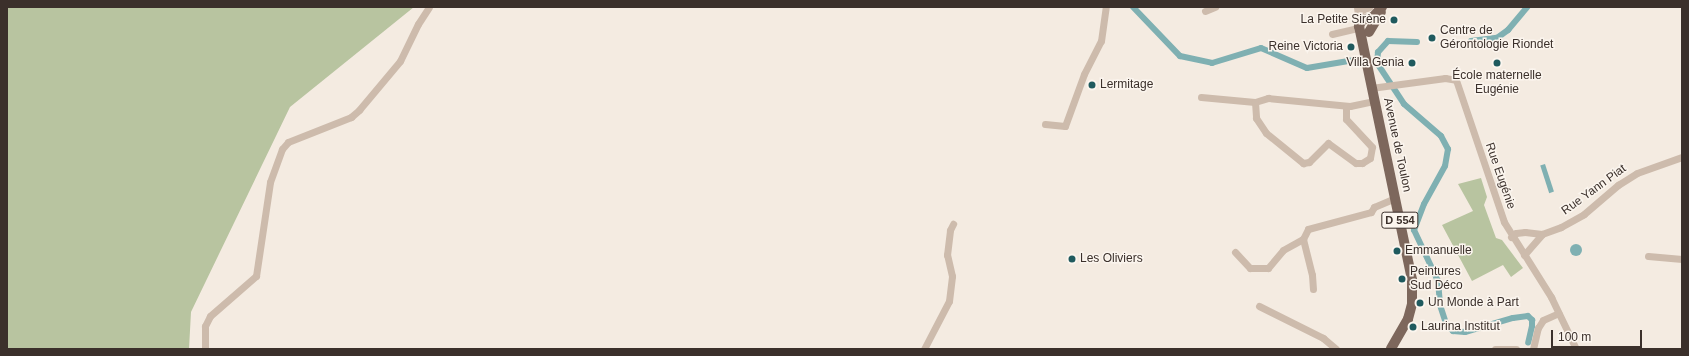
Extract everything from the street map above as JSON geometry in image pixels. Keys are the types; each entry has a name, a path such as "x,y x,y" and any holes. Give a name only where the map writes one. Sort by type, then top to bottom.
{"main road":[{"path":"1363,21 1373,17 1383,7"},
{"name":"Avenue de Toulon","path":"1363,21 1365,60 1412,280 1412,304 1399,338 1391,349"}],"street":[{"path":"205,349 205,326 210,316 256,276 270,182 282,149 300,136 351,117 359,110 400,62 418,24 429,7"},
{"path":"1045,124 1065,126 1084,74 1101,41 1106,7"},
{"path":"1206,11 1215,7"},
{"path":"1332,34 1363,21 1369,7"},
{"name":"Rue Eugénie","path":"1371,88 1445,78 1456,80 1492,191 1511,237 1524,255 1559,313 1576,349"},
{"path":"1201,97 1255,102 1268,98 1346,106 1374,101"},
{"path":"1255,102 1256,118 1266,133 1303,163 1309,162 1328,143 1356,163 1362,163 1370,158 1372,147 1346,119 1346,106"},
{"name":"Rue Yann Piat","path":"1524,255 1542,234 1584,214 1618,185 1637,173 1682,157"},
{"path":"1236,252 1250,268 1268,268 1283,250 1303,239 1308,229 1371,212 1374,207 1395,198"},
{"path":"924,349 949,301 952,276 947,255 950,230 953,224"},
{"path":"1511,237 1516,233 1542,234"},
{"path":"1530,233 1534,243"},
{"path":"1303,239 1312,275 1312,289"},
{"path":"1648,256 1682,259"},
{"path":"1259,306 1323,338 1336,349"},
{"path":"1533,349 1538,328 1543,320 1559,313"},
{"path":"1495,349 1516,349"}],"green space":[{"path":"7,7 414,7 290,107 191,312 189,349 7,349"},
{"path":"1481,178 1487,197 1484,205 1496,238 1502,240 1523,268 1511,277 1503,265 1472,281 1442,225 1473,211 1458,184"}],"water":[{"path":"1545,164 1554,192 1549,193 1540,166"},
{"path":"1578,244 1581,245 1581,255 1574,256 1571,255 1570,248 1571,245"}],"waterway":[{"path":"1133,7 1180,56 1212,63 1261,48 1307,68 1360,59"},
{"path":"1471,41 1497,38 1508,30 1527,7"},
{"path":"1417,42 1388,41 1378,52 1377,63 1404,104 1441,136 1448,149 1445,166 1424,204 1414,230 1438,281 1440,305 1446,324 1453,331 1465,332 1513,318 1528,316 1532,320 1528,343"}],"place":[{"name":"La Petite Sirène","path":"1394,20"},
{"name":"Centre de Gérontologie Riondet","path":"1432,38"},
{"name":"Reine Victoria","path":"1351,47"},
{"name":"Villa Genia","path":"1412,63"},
{"name":"École maternelle Eugénie","path":"1497,63"},
{"name":"Lermitage","path":"1092,85"},
{"name":"Emmanuelle","path":"1397,251"},
{"name":"Les Oliviers","path":"1072,259"},
{"name":"Peintures Sud Déco","path":"1402,279"},
{"name":"Un Monde à Part","path":"1420,303"},
{"name":"Laurina Institut","path":"1413,327"}]}
